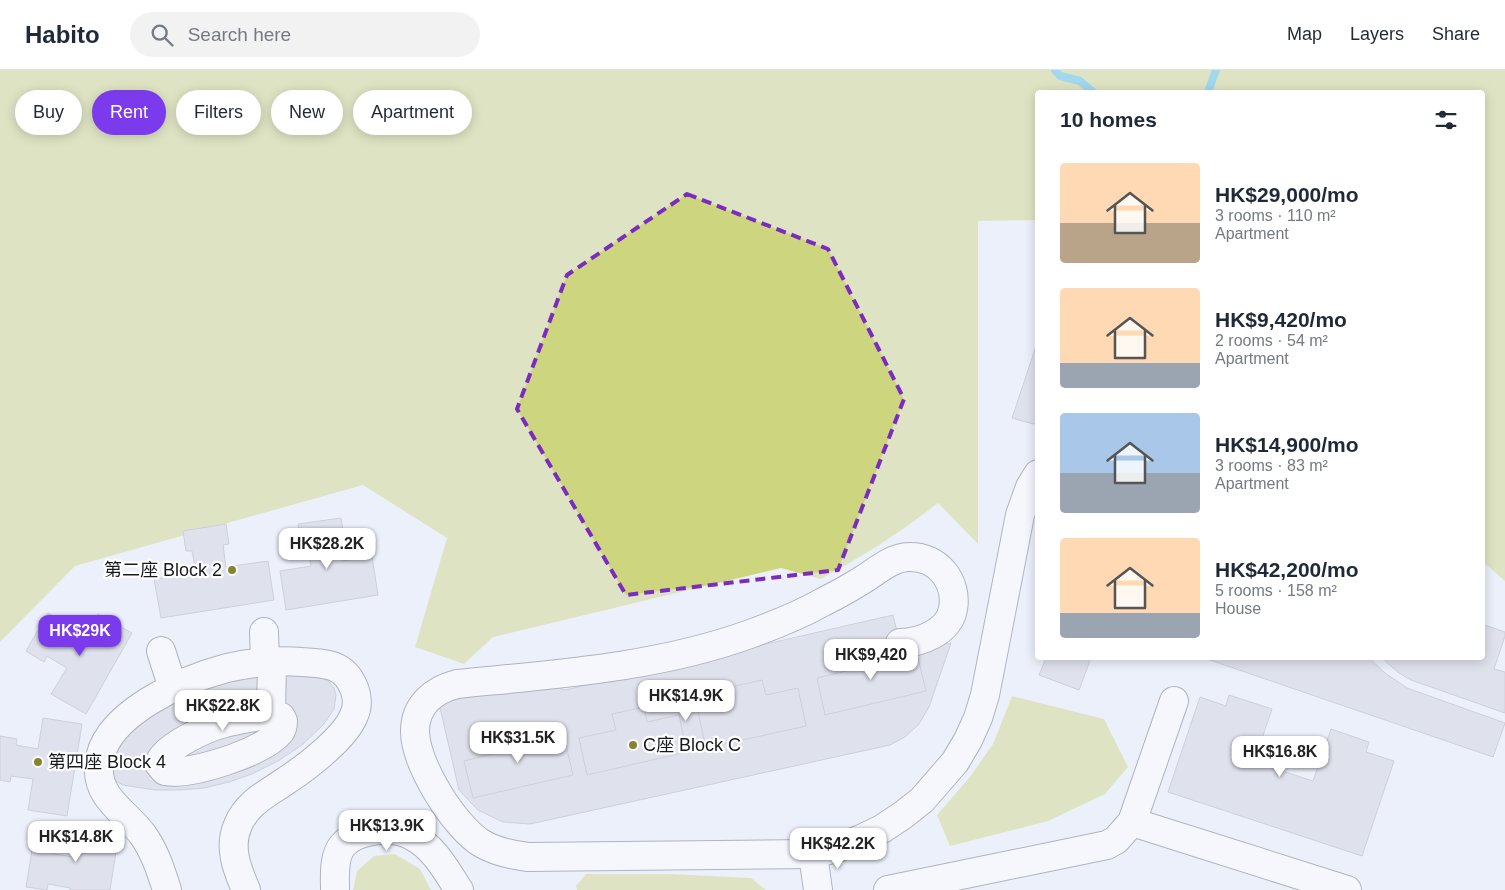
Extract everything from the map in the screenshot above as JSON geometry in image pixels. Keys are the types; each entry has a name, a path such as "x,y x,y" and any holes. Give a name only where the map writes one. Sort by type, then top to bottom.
{"street":[{"path":"900,643 923,639 936,632 947,623 952,612 953,588 948,577 935,564 919,557 896,559 859,583 821,604 786,620 716,646 608,669 457,684 437,691 422,706 417,718 416,742 424,765 446,806 460,824 481,842 510,855 528,857 813,854 860,839 882,829 922,800 955,762 968,740 985,696 1020,515 1030,487 1035,479"},
{"path":"264,632 269,662 271,714"},
{"path":"160,651 173,688"},
{"path":"167,890 157,858 151,846 136,825 109,800 99,778 98,766 104,742 111,732 144,704 173,688 199,677 228,668 269,662 326,663 336,667 351,681 357,702 355,714 350,724 320,755 286,781 255,801 245,812 238,825 234,839 234,854 237,869 246,890"},
{"path":"888,890 1107,845 1116,840 1132,822 1174,702"},
{"path":"1132,822 1347,890"},
{"path":"336,890 335,876 338,855 343,845 357,836 392,830 411,835 431,850 459,890"},
{"path":"813,854 818,890"}],"highlighted area":[{"path":"687,194 828,249 904,399 838,570 626,595 517,409 567,275"}],"green space":[{"path":"0,70 1505,70 1505,581 1485,564 1485,90 1035,90 1035,220 978,221 978,544 938,503 881,544 821,579 781,568 493,637 464,664 415,647 447,538 363,485 75,566 0,642"},
{"path":"1012,696 1104,719 1128,767 1105,794 1048,821 950,846 937,815 969,778 993,744"},
{"path":"395,854 420,869 431,890 353,890 357,871 374,856"},
{"path":"586,874 671,874 751,878 766,890 577,890 576,886"}],"building":[{"path":"1035,349 1035,423 1012,418"},
{"path":"341,518 344,538 338,539 342,561 372,556 378,595 286,610 280,571 311,566 307,544 301,545 298,524"},
{"name":"第二座 Block 2","path":"226,524 229,544 223,545 226,567 268,561 274,600 161,618 154,579 196,573 192,551 186,551 183,531"},
{"path":"48,613 66,624 63,629 82,640 98,614 132,633 86,714 51,694 67,668 47,656 44,662 26,651"},
{"path":"893,615 902,653 951,643 929,707 919,724 905,737 890,745 530,824 503,822 478,810 459,790 438,699 519,677 565,690"},
{"path":"1485,625 1505,632 1494,669 1505,672 1505,713 1411,680 1399,673 1384,660 1485,660"},
{"path":"882,646 885,661 917,654 926,691 825,715 817,678 854,669 850,653"},
{"path":"1045,660 1090,660 1079,690 1039,675"},
{"path":"1210,660 1371,660 1385,673 1407,688 1505,723 1493,757"},
{"path":"265,673 290,673 322,678 334,688 336,695 334,709 323,725 302,745 278,761 252,774 229,782 204,788 180,790 155,790 123,785 116,781 111,774 115,748 143,719 192,690"},
{"path":"762,680 766,695 798,688 806,726 706,748 698,712 734,703 731,687"},
{"path":"1229,695 1272,709 1254,762 1313,781 1331,729 1369,742 1366,752 1394,761 1362,856 1168,792 1200,697 1226,706"},
{"name":"C座 Block C","path":"644,707 647,722 679,715 687,752 587,775 579,738 616,730 612,714"},
{"name":"第四座 Block 4","path":"43,718 82,724 67,816 28,810 33,779 11,776 10,782 0,780 0,736 17,739 16,745 38,749"},
{"path":"529,729 533,744 564,737 573,775 473,798 464,761 501,752 498,736"},
{"path":"80,827 119,833 110,890 70,890 70,888 48,884 47,890 26,887 33,844 54,847 53,854 75,857"}],"waterway":[{"path":"1055,70 1060,76 1080,81 1091,90"},
{"path":"1209,90 1216,70"}],"tunnel":[{"path":"811,649 862,637 892,644 900,643"}],"place":[{"name":"第二座 Block 2","path":"232,570"},
{"name":"C座 Block C","path":"633,745"},
{"name":"第四座 Block 4","path":"38,762"}]}
